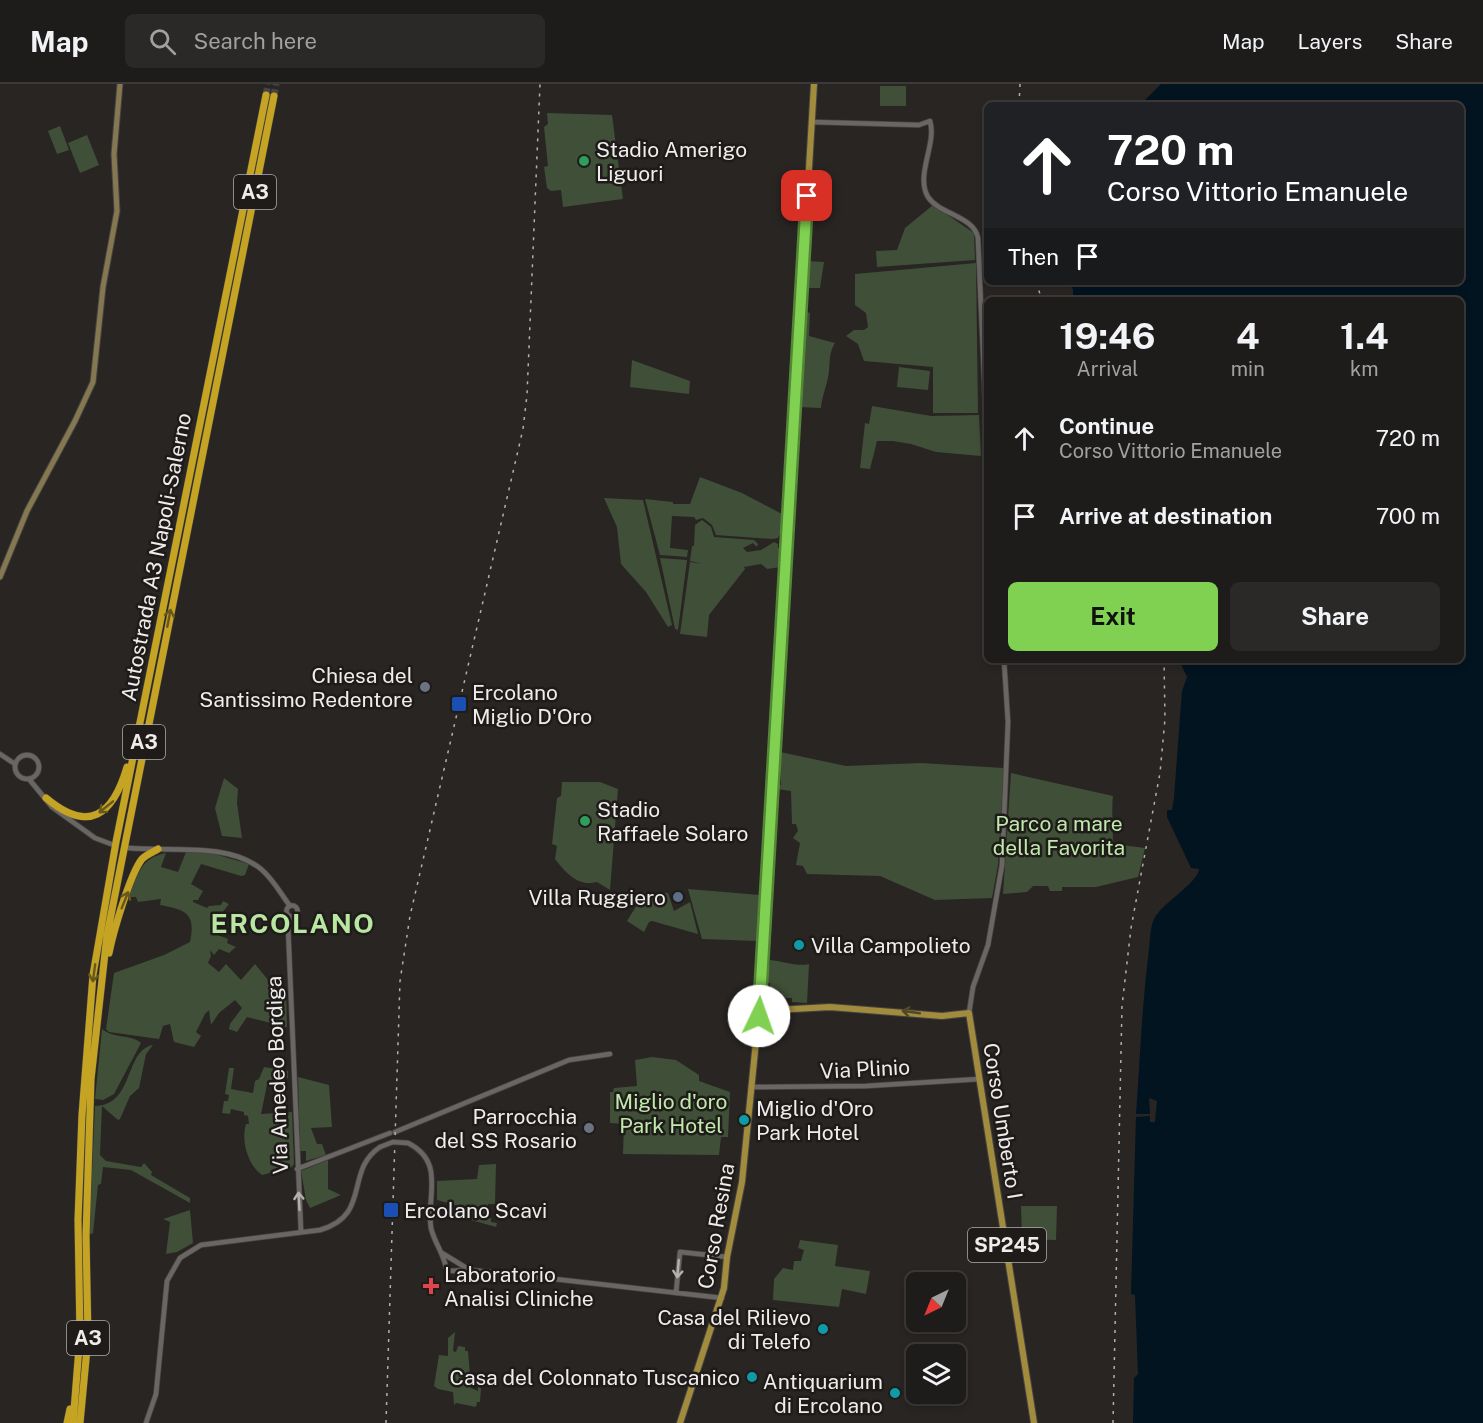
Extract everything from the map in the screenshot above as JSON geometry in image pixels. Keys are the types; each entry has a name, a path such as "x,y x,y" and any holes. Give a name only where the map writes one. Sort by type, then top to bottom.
{"highway":[{"name":"Autostrada A3 Napoli-Salerno","path":"73,1423 80,1335 83,1086 93,975 102,915 233,256 260,130 270,95 269,124 111,913 96,1017 82,1238"},
{"path":"46,798 61,811 80,817 98,814 107,808 120,788 141,715"},
{"path":"96,1017 113,935 120,913 138,867 143,859 158,849"},
{"name":"Autostrada A3 Napoli-Salerno","path":"80,1423 88,1338 82,1253"},
{"path":"67,1423 78,1378"}],"main road":[{"path":"0,577 27,511 93,382 103,287 117,211 114,154 120,84"},
{"name":"Corso Resina","path":"680,1423 705,1341 722,1298 727,1257 740,1198 752,1087 759,1011 813,84"},
{"path":"759,1011 830,1007 942,1016 969,1013"},
{"name":"Corso Umberto I","path":"969,1013 1034,1423"}],"street":[{"path":"811,122 919,125 930,121 925,179 927,195 933,202 971,226 977,233 984,381"},
{"name":"SP245","path":"969,1013 973,987 988,945 1002,865 1008,722 1004,663"},
{"path":"0,754 15,764 20,777 29,779 52,807 94,838 111,844"},
{"path":"9,759 18,759 26,755 34,758 38,765 36,774 41,791"},
{"path":"15,764 18,759"},
{"path":"29,779 36,774"},
{"path":"129,848 196,849 251,862 264,872 290,906 294,906 298,911 295,916 290,916 287,912 290,906"},
{"name":"Via Amedeo Bordiga","path":"290,916 297,1169 301,1232"},
{"path":"297,1169 569,1060 610,1054"},
{"name":"Via Plinio","path":"752,1087 866,1086 980,1078"},
{"path":"146,1423 156,1394 167,1281 180,1258 201,1245 329,1228 344,1218 353,1205 364,1165 380,1147 393,1142 408,1143 421,1152 431,1168 431,1228 449,1270 469,1270 722,1298"},
{"path":"441,1251 469,1270"},
{"path":"676,1293 680,1252 727,1257"},
{"path":"446,1265 452,1260"},
{"path":"455,1270 457,1264"}],"green space":[{"path":"880,86 906,86 906,106 880,106"},
{"name":"Stadio Amerigo Liguori","path":"547,113 612,115 623,199 563,207 561,190 551,191 547,188 544,167 548,166 544,127 548,124"},
{"path":"60,126 69,150 57,154 48,131"},
{"path":"87,135 99,165 80,173 68,143"},
{"path":"933,205 974,233 975,260 877,267 876,251 897,250 905,228"},
{"path":"807,261 824,262 820,288 806,288"},
{"path":"976,263 978,413 933,413 933,367 864,361 858,344 846,336 854,330 864,330 868,327 866,313 855,305 855,274"},
{"path":"806,312 810,313 809,336 835,343 831,353 821,408 798,407"},
{"path":"632,360 690,381 689,394 630,387"},
{"path":"899,367 930,371 928,390 897,387"},
{"path":"872,406 931,416 979,415 981,456 936,452 911,444 877,441 870,469 860,468 865,423 869,424"},
{"path":"700,477 742,493 784,515 783,535 772,539 716,535 712,525 703,518 696,520 694,517 672,516 670,548 688,550 687,557 660,555 645,499 673,502 673,504 690,504"},
{"path":"604,498 643,500 672,625 668,627 646,592 621,564 617,527"},
{"path":"702,520 711,527 714,537 754,540 758,544 757,547 753,543 743,548 747,552 761,550 774,542 783,551 781,567 767,569 761,564 744,567 745,569 709,615 707,637 680,634 690,562 703,564 690,561 692,546 694,546 695,525"},
{"path":"660,558 687,560 678,630 675,629"},
{"path":"780,752 846,766 921,763 1004,768 998,865 992,898 935,900 880,876 807,874 803,866 796,865 800,843 793,838 798,831 796,824 792,824 791,791 777,789 777,786 781,785"},
{"name":"Parco a mare della Favorita","path":"1011,773 1113,796 1114,844 1145,848 1138,877 1096,887 1062,887 1062,891 1050,891 1048,886 1033,886 1027,892 1003,894"},
{"path":"224,778 238,789 237,803 242,838 222,836 215,808"},
{"name":"Stadio Raffaele Solaro","path":"562,782 600,782 618,789 610,890 597,882 578,881 568,874 555,859 557,846 552,844 557,798 561,796"},
{"path":"186,852 211,853 249,864 245,875 241,876 201,864 191,884 203,891 198,900 193,900 193,902 207,908 221,905 223,901 229,904 222,913 226,915 222,925 217,925 215,934 228,939 227,943 236,947 229,953 219,949 214,955 210,950 211,956 208,963 219,972 226,964 241,980 255,964 274,987 286,992 287,1027 247,1017 237,1032 229,1029 242,1008 235,1000 219,1013 211,1025 209,1010 205,1014 196,1032 201,1036 194,1047 174,1042 170,1024 163,1026 159,1039 109,1032 106,1029 114,973 164,955 190,942 192,925 187,914 160,905 161,899 138,902 136,897 128,897 141,869 150,859 166,853 161,867 178,872"},
{"path":"688,889 760,895 757,941 702,939"},
{"name":"Villa Ruggiero","path":"639,892 668,893 674,911 690,902 698,934 652,921 649,922 644,932 627,921 640,900"},
{"path":"770,960 809,964 807,1003 792,1002 792,998 777,1001 776,1004 769,1002 770,983 765,983 766,965 770,965"},
{"path":"102,1029 141,1043 114,1094 103,1100 95,1099"},
{"path":"153,1045 146,1054 139,1088 130,1096 120,1119 118,1120 102,1106 100,1155 106,1161 141,1167 144,1163 152,1172 151,1175 190,1198 190,1203 131,1170 103,1167 101,1184 98,1185 93,1233 89,1235 95,1106 108,1103 117,1097 137,1056 144,1049"},
{"name":"Miglio d'oro Park Hotel","path":"652,1057 676,1060 699,1075 699,1081 730,1092 728,1137 721,1137 719,1155 623,1154 624,1124 610,1123 610,1092 613,1092 614,1088 637,1086 635,1060"},
{"path":"264,1067 288,1071 288,1078 268,1080 261,1114 292,1112 294,1164 292,1167 262,1175 252,1165 246,1151 244,1137 246,1124 249,1124 248,1116 244,1115 244,1112 231,1109 230,1114 222,1113 224,1101 228,1101 229,1095 225,1094 229,1068 234,1068 231,1089 253,1093 255,1081 259,1079"},
{"path":"298,1077 329,1085 332,1127 311,1128 317,1144 322,1144 326,1155 306,1161 306,1151 300,1151"},
{"path":"328,1160 328,1189 341,1195 310,1208 306,1200 301,1171"},
{"path":"496,1164 495,1204 488,1204 488,1214 485,1214 484,1218 491,1218 491,1222 497,1223 496,1227 464,1218 467,1208 437,1200 437,1181 477,1179 479,1165"},
{"path":"1021,1206 1057,1206 1056,1240 1022,1239"},
{"path":"190,1210 193,1243 177,1252 166,1254 170,1222 163,1219"},
{"path":"800,1240 838,1245 835,1266 870,1271 866,1294 842,1289 839,1307 773,1300 774,1279 783,1268 793,1270 794,1261 801,1261 804,1250 798,1248"},
{"path":"455,1332 453,1351 456,1352 458,1346 465,1347 465,1351 468,1351 471,1388 478,1391 478,1387 481,1388 480,1402 477,1402 476,1407 456,1403 454,1405 453,1392 434,1386 439,1355 448,1356 448,1338"}],"water":[{"path":"1161,84 1483,84 1483,1423 1133,1423 1134,1378 1138,1374 1135,1295 1131,1294 1136,1117 1150,1116 1150,1122 1155,1122 1157,1101 1149,1098 1150,1114 1136,1114 1150,934 1158,913 1193,880 1199,869 1191,868 1167,817 1167,810 1172,810 1174,798 1182,691 1187,677 1180,663 1464,663 1464,297 1073,297 1073,289 1070,285 1464,285 1464,102 1143,102"}],"tunnel":[{"path":"266,95 268,84"},
{"path":"274,96 276,84"}],"railway":[{"path":"386,1423 400,981 410,916 523,429 527,395 540,84"},
{"path":"1019,102 1020,84"},
{"path":"1037,285 1041,297"},
{"path":"1113,1423 1122,1006 1131,928 1160,773 1165,719 1164,663"}],"place":[{"name":"Stadio Amerigo Liguori","path":"584,161"},
{"name":"Chiesa del Santissimo Redentore","path":"425,687"},
{"name":"Ercolano Miglio D'Oro","path":"459,704"},
{"name":"Stadio Raffaele Solaro","path":"585,821"},
{"name":"Villa Ruggiero","path":"678,897"},
{"name":"Villa Campolieto","path":"799,945"},
{"name":"Miglio d'Oro Park Hotel","path":"744,1120"},
{"name":"Parrocchia del SS Rosario","path":"589,1128"},
{"name":"Ercolano Scavi","path":"391,1210"},
{"name":"Laboratorio Analisi Cliniche","path":"431,1286"},
{"name":"Casa del Rilievo di Telefo","path":"823,1329"},
{"name":"Casa del Colonnato Tuscanico","path":"752,1377"},
{"name":"Antiquarium di Ercolano","path":"895,1393"}],"district":[{"name":"ERCOLANO","path":"293,923"}],"route":[{"path":"759,1016 807,196"}]}
